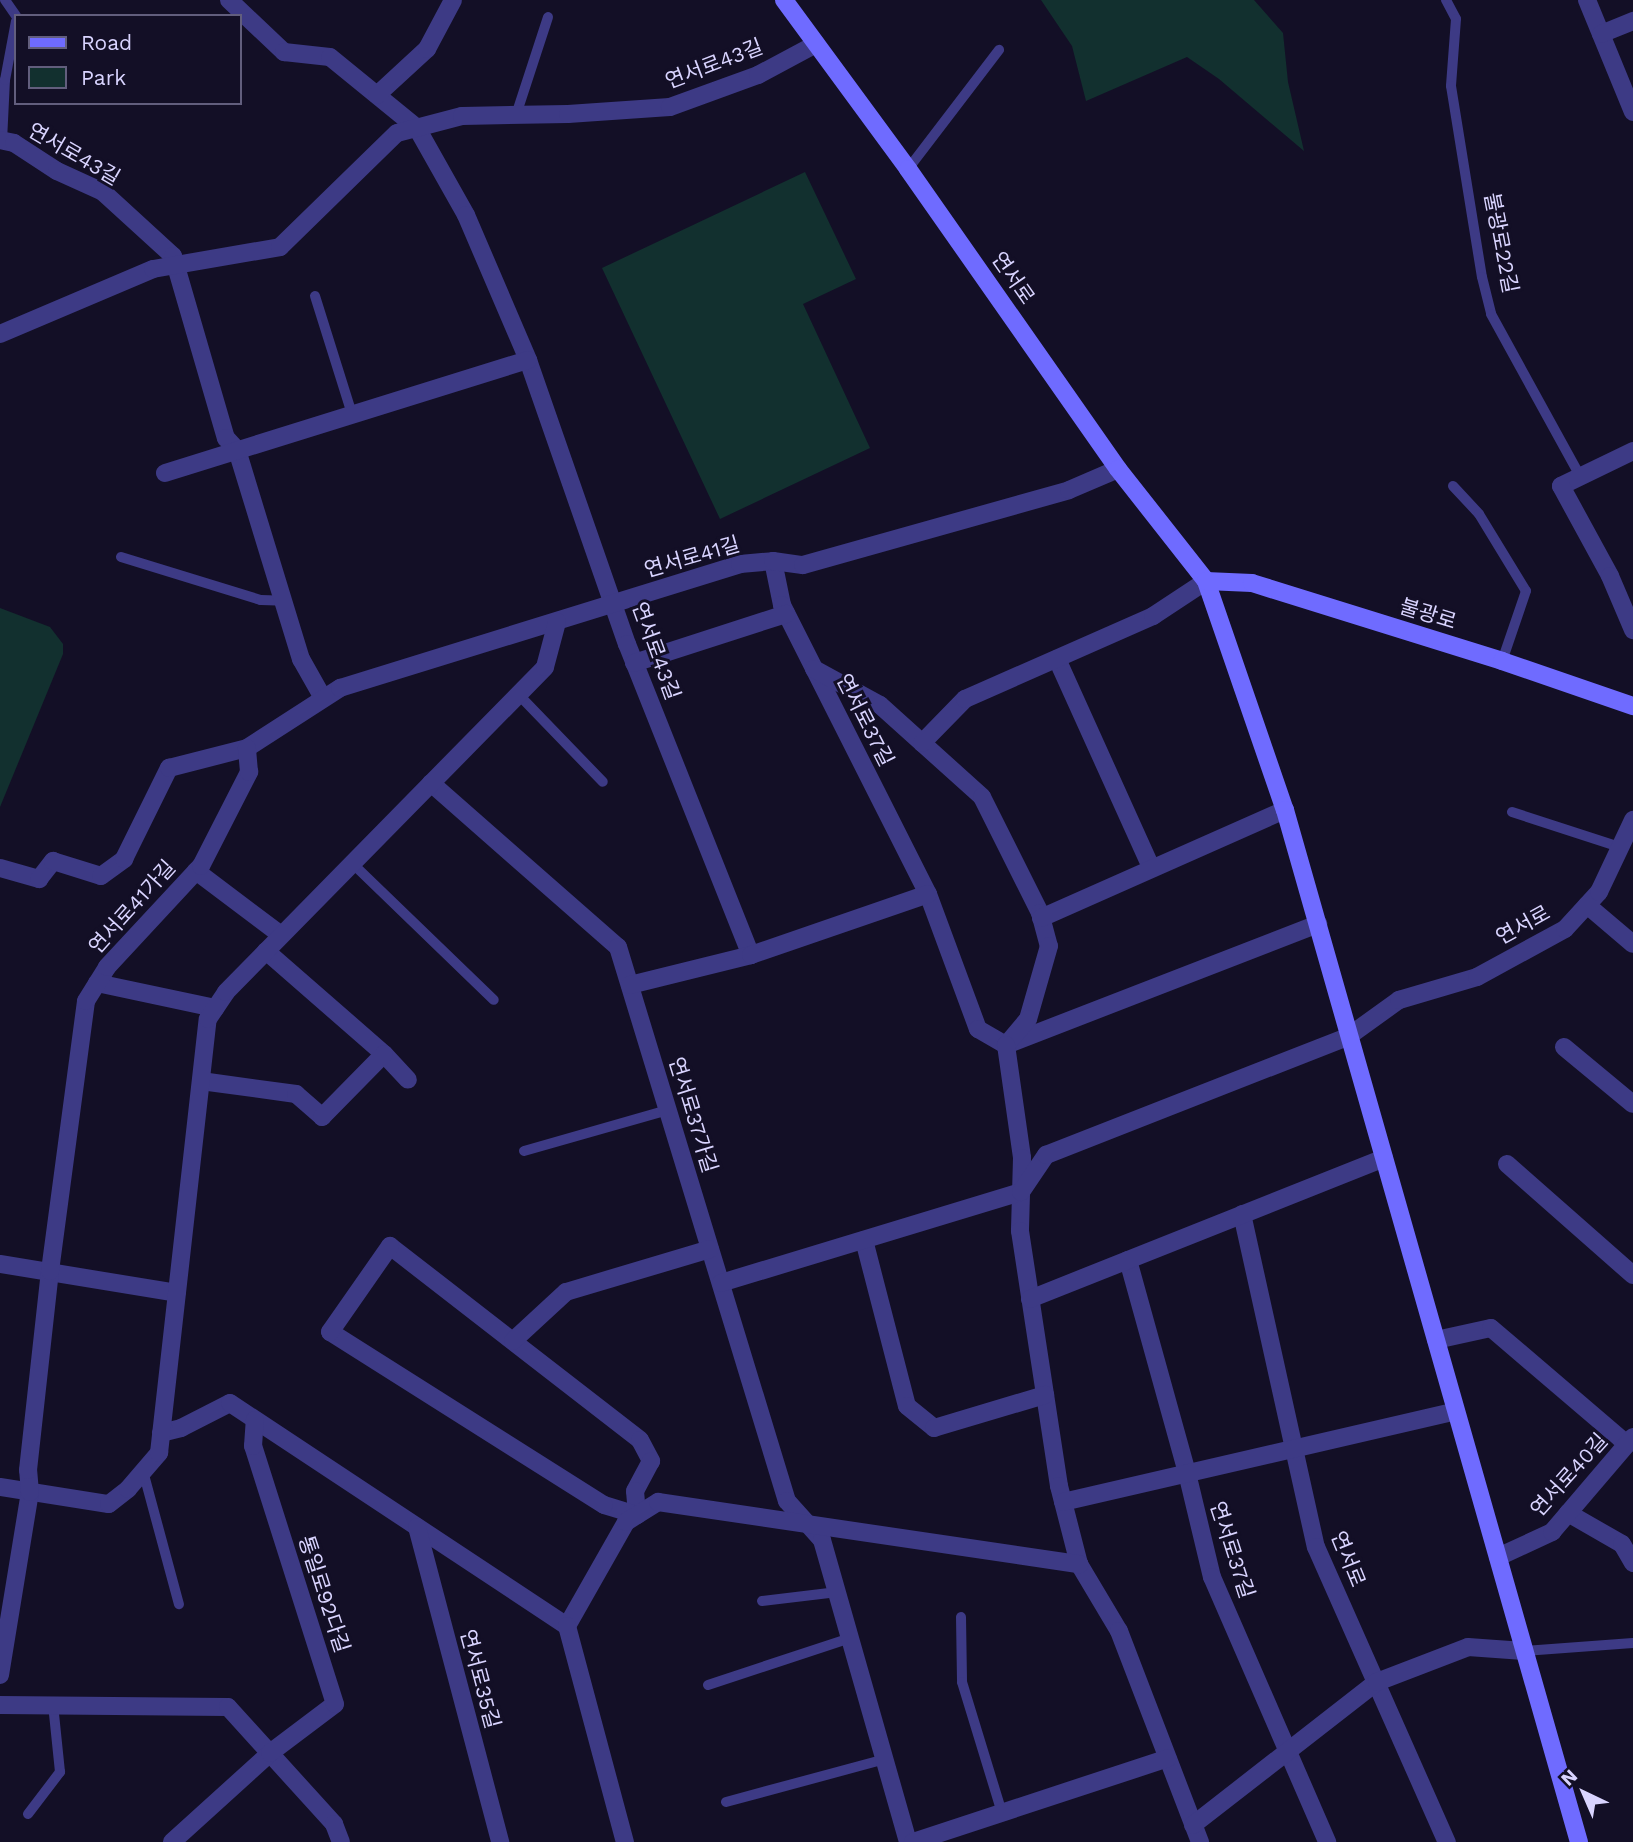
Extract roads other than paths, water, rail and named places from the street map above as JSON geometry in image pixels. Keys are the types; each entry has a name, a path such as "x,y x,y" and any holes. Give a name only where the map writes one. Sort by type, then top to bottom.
{"main road":[{"name":"연서로","path":"784,0 908,169 1118,469 1206,581 1285,810 1579,1842"},
{"name":"불광로","path":"1206,581 1252,583 1502,661 1633,706"}],"street":[{"path":"229,0 284,52 330,57 417,128"},
{"path":"377,96 427,49 453,0"},
{"path":"1587,0 1633,112"},
{"path":"1601,34 1633,21"},
{"name":"연서로43길","path":"0,334 153,269 281,247 397,133 462,116 670,107 758,75 816,44"},
{"name":"연서로43길","path":"417,128 466,215 528,360 634,663 751,955"},
{"name":"연서로43길","path":"1,141 14,143 57,172 103,192 173,256 226,438 237,450 285,601"},
{"path":"165,473 528,360"},
{"path":"1633,451 1561,486 1610,576 1633,630"},
{"name":"연서로41길","path":"0,868 38,879 53,861 101,876 124,859 169,768 247,748 340,688 740,564 773,561 803,565 1069,491 1118,469"},
{"name":"연서로37길","path":"773,561 786,614 928,894 978,1029 1006,1045 1028,1019 1049,947 1041,918 982,797 880,705 814,669"},
{"path":"922,743 965,699 1153,616 1206,581"},
{"path":"285,601 302,659 323,698"},
{"path":"634,663 786,614"},
{"path":"0,1487 110,1504 159,1453 208,1019 226,992 545,667 557,622"},
{"path":"1057,659 1152,869"},
{"name":"연서로41가길","path":"30,1492 28,1470 50,1271 86,1001 107,967 196,872 249,772 247,748"},
{"name":"연서로37가길","path":"431,783 618,947 787,1501 822,1540 885,1759"},
{"path":"1041,918 1285,810"},
{"name":"연서로","path":"1021,1192 1046,1155 1349,1035 1399,1000 1477,977 1565,929 1599,892 1633,820"},
{"path":"196,872 281,936"},
{"path":"630,985 751,955 928,894"},
{"path":"1587,905 1633,944"},
{"path":"1318,924 1006,1045 1022,1158 1020,1231 1063,1502 1079,1564 1119,1631 1196,1833 1289,1750 1377,1682 1468,1647 1524,1650"},
{"path":"266,951 384,1054 408,1080"},
{"path":"97,983 215,1008"},
{"path":"1564,1047 1633,1104"},
{"path":"201,1081 296,1094 322,1117 384,1054"},
{"path":"1030,1299 1384,1158"},
{"path":"1507,1164 1633,1275"},
{"path":"721,1283 1021,1192"},
{"name":"연서로","path":"1242,1214 1316,1547 1447,1842"},
{"path":"864,1240 907,1406 934,1428 1045,1395"},
{"path":"390,1246 640,1440 651,1461 635,1491 637,1515 604,1505 330,1332 390,1246"},
{"path":"513,1341 566,1292 710,1249"},
{"name":"연서로37길","path":"1128,1260 1187,1473 1212,1577 1327,1842"},
{"path":"0,1264 177,1293"},
{"path":"1436,1340 1491,1328 1630,1441"},
{"path":"161,1433 181,1428 229,1404 567,1626 625,1842"},
{"path":"1063,1502 1456,1411"},
{"name":"통일로92다길","path":"172,1842 270,1753 335,1704 253,1446 255,1420"},
{"name":"연서로40길","path":"1497,1557 1552,1532 1630,1441"},
{"path":"0,1675 30,1492"},
{"path":"567,1626 626,1521 658,1502 810,1527 1079,1564"},
{"path":"1568,1513 1628,1541 1633,1563"},
{"name":"연서로35길","path":"417,1527 500,1842"},
{"path":"0,1706 53,1704 228,1707 334,1825 341,1842"},
{"path":"885,1759 910,1842 1168,1758"}],"lane":[{"name":"불광로22길","path":"1446,0 1456,19 1451,86 1482,278 1492,314 1580,476"},
{"path":"516,115 548,18"},
{"name":"연서로43길","path":"1,141 5,80 14,29"},
{"path":"908,169 999,50"},
{"path":"316,296 352,414"},
{"path":"1453,485 1479,514 1526,591 1502,661"},
{"path":"121,557 261,600 285,601"},
{"path":"518,694 603,782"},
{"path":"1512,812 1620,847"},
{"path":"352,863 494,1000"},
{"path":"524,1151 668,1110"},
{"path":"143,1471 179,1604"},
{"path":"762,1601 837,1592"},
{"path":"961,1617 962,1682 1002,1813"},
{"path":"708,1685 850,1638"},
{"path":"1524,1650 1633,1643"},
{"path":"28,1814 60,1772 53,1704"},
{"path":"726,1802 885,1759"}]}
